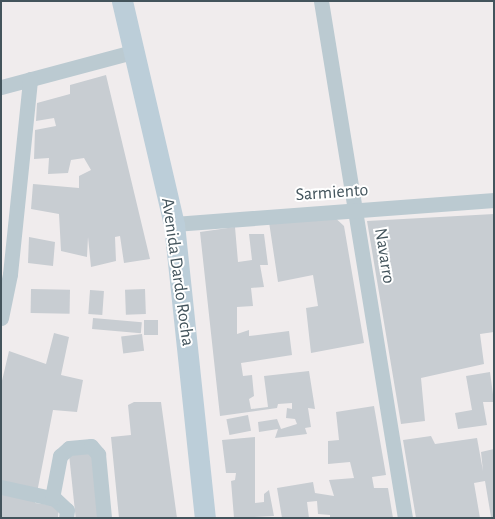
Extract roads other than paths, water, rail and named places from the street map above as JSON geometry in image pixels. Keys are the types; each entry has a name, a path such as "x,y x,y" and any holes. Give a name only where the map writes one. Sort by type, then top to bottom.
{"main road":[{"name":"Avenida Dardo Rocha","path":"122,1 174,224 205,518"}],"street":[{"name":"Navarro","path":"321,1 358,210 405,518"},
{"path":"1,88 133,52"},
{"path":"1,318 30,79"},
{"name":"Sarmiento","path":"174,224 494,200"},
{"path":"52,498 60,456 69,448 90,446 98,454 104,518"},
{"path":"1,487 52,498 63,504 66,518"}]}
